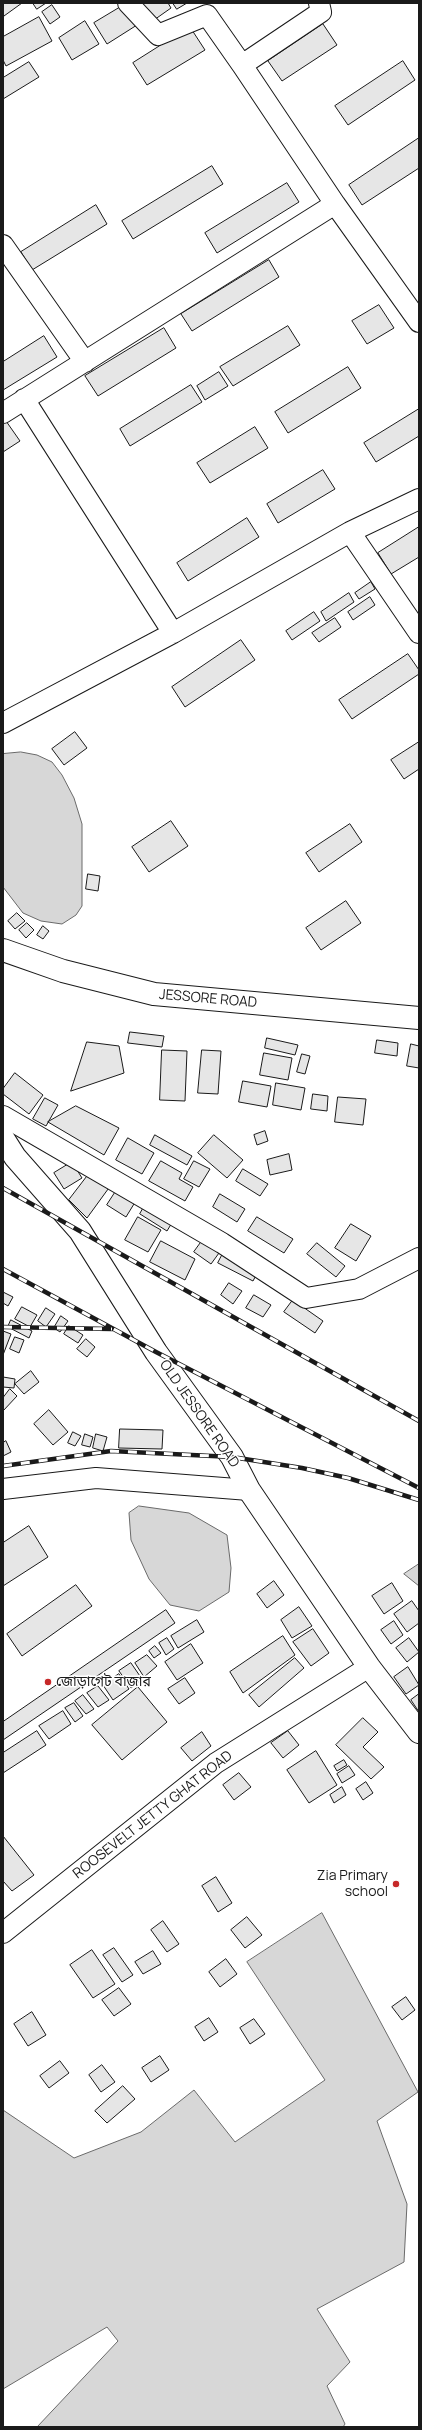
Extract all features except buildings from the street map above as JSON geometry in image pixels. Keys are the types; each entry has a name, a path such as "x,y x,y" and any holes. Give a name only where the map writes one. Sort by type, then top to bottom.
{"main road":[{"name":"JESSORE ROAD","path":"3,950 63,971 154,994 419,1018"},
{"name":"OLD JESSORE ROAD","path":"3,1138 14,1157 80,1231 156,1352 232,1457 249,1490 369,1667 419,1732"}],"street":[{"path":"128,3 158,35 207,15 335,204 419,322"},
{"path":"242,65 321,12 319,3"},
{"path":"3,413 335,204"},
{"path":"3,245 85,362"},
{"path":"24,399 173,632"},
{"path":"3,723 173,632 350,532 419,499"},
{"path":"350,532 419,633"},
{"path":"3,1116 222,1243 306,1298 359,1289 419,1258"},
{"path":"3,1489 96,1478 249,1490"},
{"name":"ROOSEVELT JETTY GHAT ROAD","path":"3,1933 216,1763 369,1667"}],"shaded area":[{"path":"21,752 37,755 52,762 62,775 74,798 82,824 82,906 76,915 62,924 41,921 23,913 3,887 3,754"},
{"path":"139,1506 189,1513 227,1535 231,1568 229,1592 199,1611 170,1605 149,1579 131,1540 129,1513"},
{"path":"419,1564 419,1586 404,1574"},
{"path":"322,1913 418,2092 377,2121 407,2204 404,2262 317,2309 350,2362 327,2386 345,2424 343,2427 37,2427 118,2341 107,2327 3,2389 3,2110 74,2158 141,2132 194,2090 235,2142 325,2080 247,1962"}],"railway":[{"path":"3,1188 419,1421"},
{"path":"3,1269 156,1352 419,1488"},
{"path":"3,1327 112,1329"},
{"path":"3,1466 111,1451 232,1457 302,1468 348,1478 419,1500"}],"place":[{"name":"জোড়াগেট বাজার","path":"48,1682"},
{"name":"Zia Primary school","path":"396,1884"}]}
